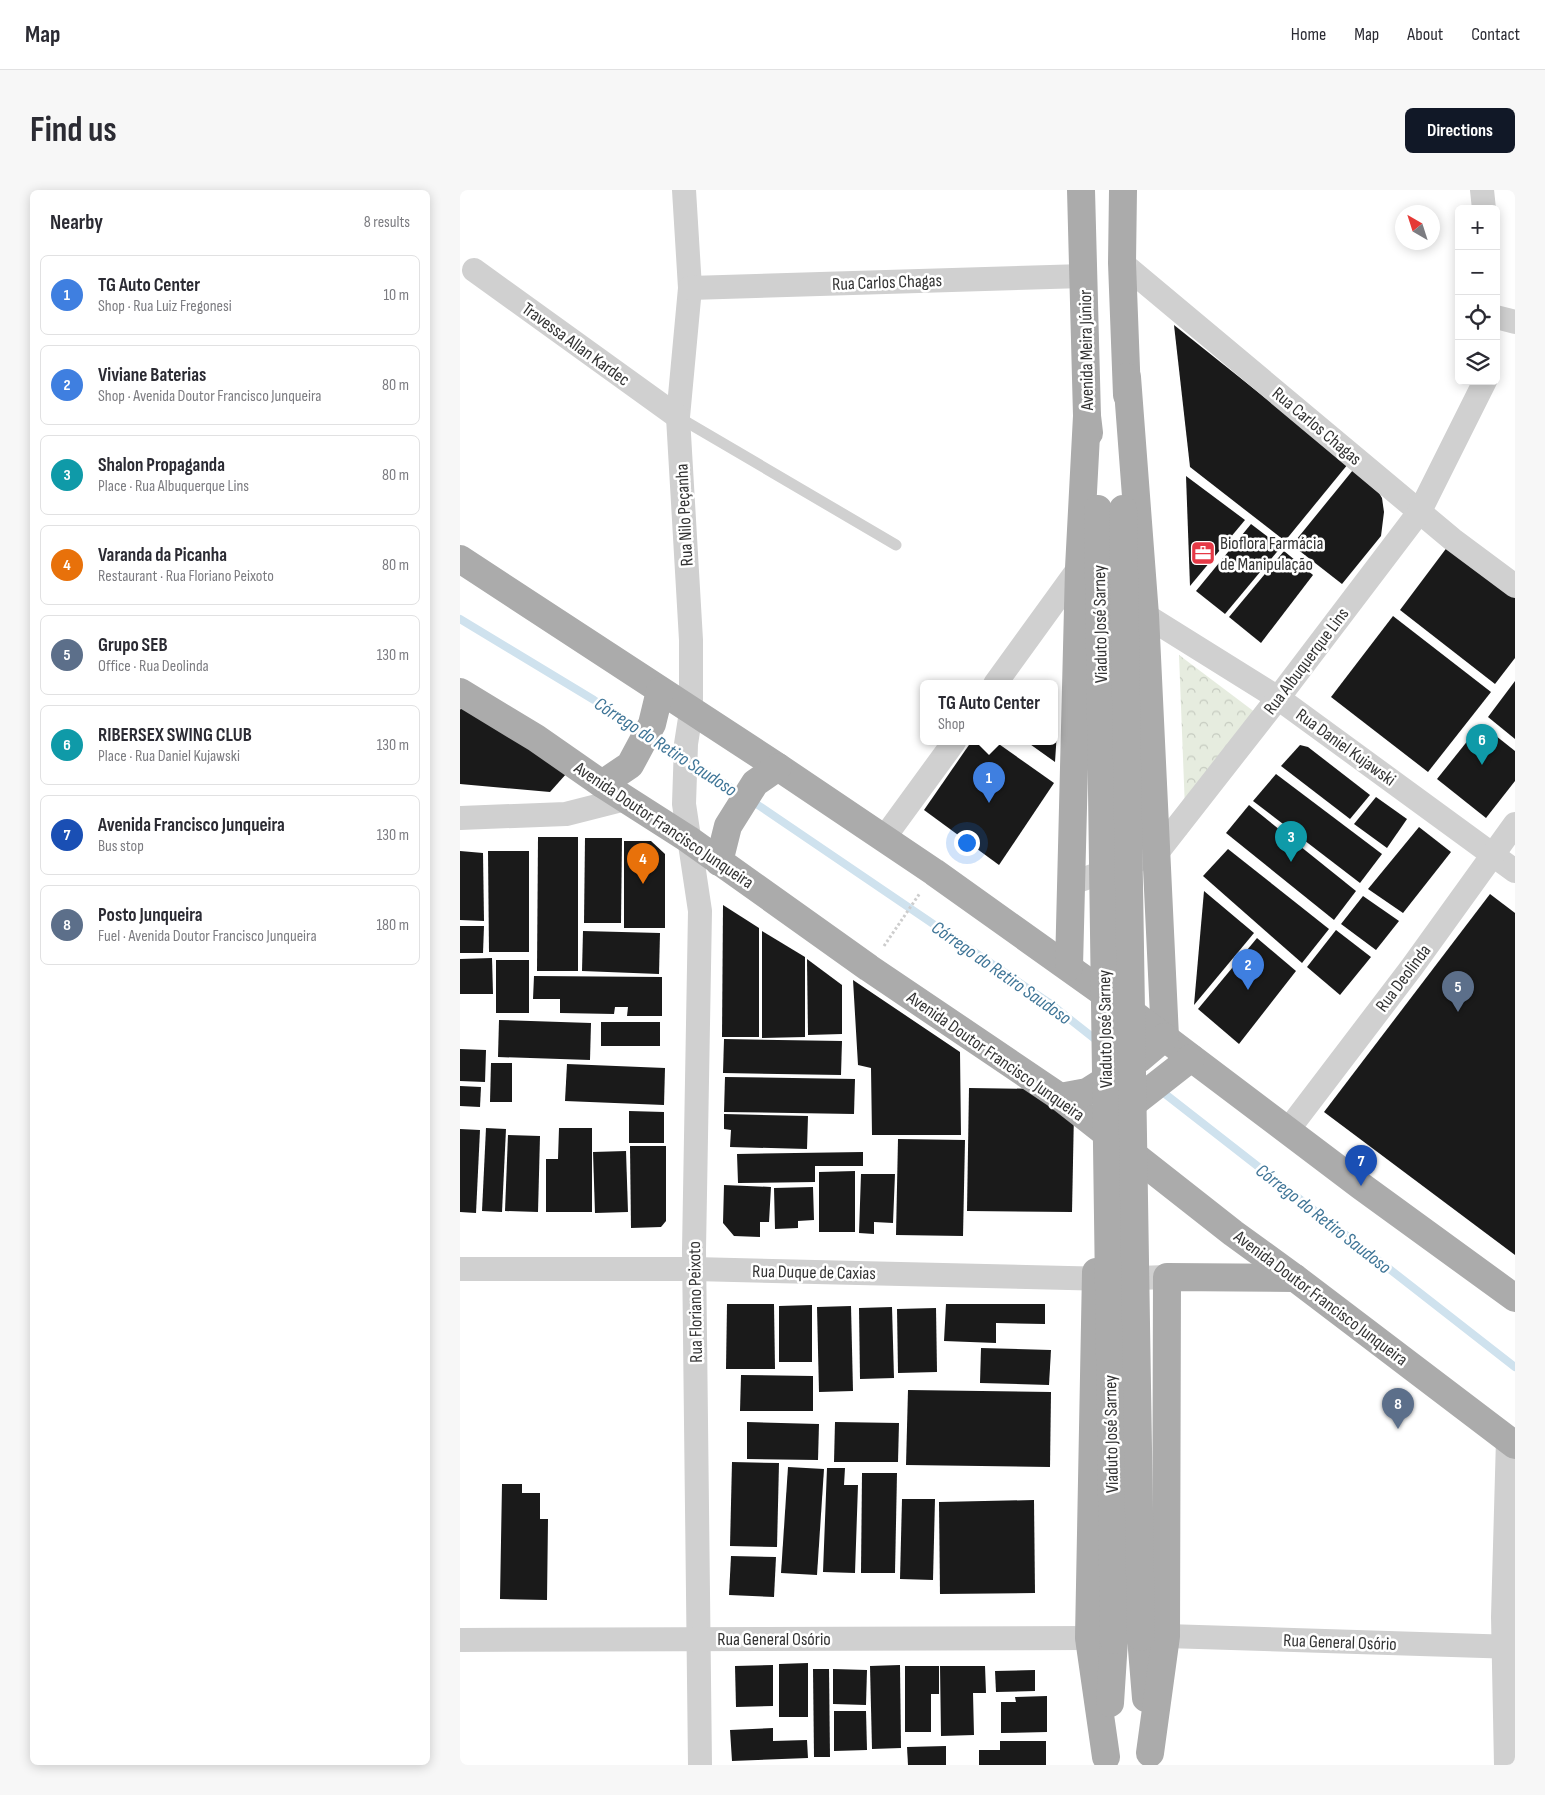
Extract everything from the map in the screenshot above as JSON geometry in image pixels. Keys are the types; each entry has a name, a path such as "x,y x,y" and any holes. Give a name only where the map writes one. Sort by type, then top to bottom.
{"main road":[{"name":"Avenida Meira Júnior","path":"1081,190 1087,416 1110,509"},
{"path":"1123,190 1122,262 1145,615 1165,1037"},
{"path":"1110,509 1128,377"},
{"path":"1068,967 1072,883 1079,568 1087,416"},
{"name":"Viaduto José Sarney","path":"1110,509 1154,1637"},
{"name":"Viaduto José Sarney","path":"1101,1639 1110,509"},
{"path":"460,559 884,838 1165,1037 1361,1186 1515,1298"},
{"name":"Avenida Doutor Francisco Junqueira","path":"460,692 536,738 688,840 877,973 1060,1097 1102,1132 1233,1233 1512,1438"},
{"path":"602,784 630,766 652,724 660,692"},
{"path":"719,862 728,826 755,783 778,767"},
{"path":"1060,1097 1087,1092 1139,1059 1165,1037"},
{"path":"1106,1761 1101,1639 1096,1279 1102,1132 1124,1109 1191,1058"},
{"path":"1150,1759 1167,1277 1294,1278"}],"street":[{"name":"Rua Nilo Peçanha","path":"684,190 690,288 678,417 691,640 691,712 686,744 684,804 688,840"},
{"path":"1482,190 1484,205"},
{"name":"Rua Carlos Chagas","path":"1122,262 1452,539 1515,586"},
{"name":"Travessa Allan Kardec","path":"474,270 678,417"},
{"name":"Rua Carlos Chagas","path":"690,288 1084,276"},
{"path":"1500,318 1515,322"},
{"name":"Rua Albuquerque Lins","path":"1156,854 1278,698 1420,511 1483,385"},
{"path":"998,680 1079,568"},
{"name":"Rua Daniel Kujawski","path":"1145,615 1278,698 1515,871"},
{"path":"884,838 952,745"},
{"path":"460,818 566,814 625,799"},
{"name":"Rua Deolinda","path":"1288,1130 1412,967 1515,824"},
{"name":"Rua Floriano Peixoto","path":"688,840 700,911 694,1269 700,1765"},
{"path":"1072,883 1156,854"},
{"name":"Rua Duque de Caxias","path":"460,1269 694,1269 1096,1279 1167,1277"},
{"path":"1506,1765 1512,1438"},
{"name":"Rua General Osório","path":"1154,1637 1509,1647"},
{"name":"Rua General Osório","path":"460,1640 1101,1639"}],"lane":[{"path":"678,417 896,545"}],"path":[{"path":"888,940 921,892"}],"green space":[{"path":"1179,655 1264,719 1186,835"}],"building":[{"path":"1174,325 1348,464 1285,541 1190,467"},
{"path":"1353,470 1379,493 1382,498 1384,512 1381,536 1342,584 1292,545"},
{"name":"Bioflora Farmácia de Manipulação","path":"1186,476 1245,520 1190,586"},
{"path":"1251,524 1281,547 1225,614 1196,591"},
{"path":"1448,546 1515,595 1515,658 1495,684 1400,610"},
{"path":"1284,551 1313,575 1261,643 1229,617"},
{"path":"1393,616 1491,692 1428,772 1331,697"},
{"path":"1515,681 1515,739 1488,717"},
{"path":"462,706 567,773 550,792 460,784 460,710"},
{"path":"1481,724 1515,751 1515,781 1486,818 1437,779"},
{"path":"969,745 1000,745 1054,783 999,865 924,810"},
{"path":"1031,745 1056,745 1055,762"},
{"path":"1300,745 1308,747 1370,795 1350,819 1281,766"},
{"path":"1276,774 1382,854 1360,883 1253,801"},
{"path":"1376,797 1407,819 1387,848 1354,824"},
{"path":"1249,805 1356,891 1334,920 1226,833"},
{"path":"1419,827 1451,852 1403,913 1368,889"},
{"path":"538,837 578,837 578,971 537,971"},
{"path":"585,838 622,838 621,923 584,923"},
{"path":"624,841 651,841 665,854 665,928 624,928"},
{"path":"1228,849 1329,929 1302,963 1203,876"},
{"path":"460,851 483,853 484,921 460,920"},
{"path":"488,851 529,851 529,952 489,952"},
{"path":"1204,891 1254,933 1194,1005"},
{"path":"1490,894 1515,913 1515,1255 1324,1112"},
{"path":"1363,896 1399,921 1376,950 1341,924"},
{"path":"723,905 759,928 759,1037 722,1037"},
{"path":"460,926 484,926 483,953 460,953"},
{"path":"1336,930 1371,957 1340,995 1307,967"},
{"path":"583,931 660,933 659,974 582,971"},
{"path":"762,931 805,957 805,1037 762,1038"},
{"path":"1257,938 1296,971 1239,1044 1198,1009"},
{"path":"492,958 493,994 460,994 460,959"},
{"path":"807,959 842,985 842,1034 808,1035"},
{"path":"496,960 529,960 529,1013 496,1013"},
{"path":"534,976 662,977 662,1016 627,1016 628,1007 615,1007 614,1014 560,1013 560,999 533,999"},
{"path":"853,980 960,1052 961,1135 872,1135 871,1068 858,1065"},
{"path":"499,1020 591,1023 590,1060 498,1057"},
{"path":"601,1022 660,1022 660,1046 601,1046"},
{"path":"724,1039 842,1041 841,1075 723,1073"},
{"path":"460,1049 486,1050 485,1082 460,1081"},
{"path":"491,1063 512,1063 512,1102 490,1102"},
{"path":"567,1064 665,1068 664,1105 565,1101"},
{"path":"725,1077 855,1079 854,1114 724,1112"},
{"path":"460,1086 481,1087 480,1107 460,1106"},
{"path":"969,1088 1046,1089 1074,1111 1072,1212 967,1211"},
{"path":"629,1111 664,1112 664,1143 629,1143"},
{"path":"724,1114 808,1116 807,1149 730,1147 731,1130 724,1129"},
{"path":"486,1128 506,1129 502,1212 482,1211"},
{"path":"559,1128 592,1128 592,1212 546,1212 546,1159 558,1159"},
{"path":"460,1129 480,1130 476,1213 460,1212"},
{"path":"508,1135 540,1136 538,1212 505,1211"},
{"path":"898,1139 965,1140 963,1236 896,1235"},
{"path":"630,1146 666,1146 666,1221 661,1227 631,1228"},
{"path":"626,1151 628,1212 595,1213 593,1152"},
{"path":"863,1152 863,1166 815,1166 815,1182 738,1183 737,1154"},
{"path":"855,1171 855,1232 819,1232 819,1172"},
{"path":"861,1174 895,1174 893,1223 874,1222 874,1234 859,1233"},
{"path":"724,1185 771,1187 769,1222 760,1222 760,1237 734,1236 723,1223"},
{"path":"813,1187 814,1220 798,1221 798,1228 775,1229 774,1188"},
{"path":"727,1304 774,1304 775,1369 726,1369"},
{"path":"946,1304 1045,1304 1045,1324 996,1323 996,1343 944,1341"},
{"path":"812,1305 812,1362 779,1362 779,1306"},
{"path":"851,1306 853,1391 819,1392 817,1307"},
{"path":"892,1307 894,1378 860,1379 859,1308"},
{"path":"936,1308 937,1372 898,1373 897,1309"},
{"path":"981,1348 1051,1350 1049,1385 980,1383"},
{"path":"741,1375 813,1376 813,1411 740,1411"},
{"path":"908,1390 1051,1392 1050,1467 906,1465"},
{"path":"747,1422 819,1424 818,1460 747,1459"},
{"path":"835,1422 899,1423 898,1462 834,1462"},
{"path":"732,1462 779,1463 777,1547 730,1546"},
{"path":"788,1467 824,1469 817,1575 781,1573"},
{"path":"827,1468 845,1468 844,1485 858,1485 855,1573 823,1572"},
{"path":"862,1473 897,1473 895,1573 861,1573"},
{"path":"502,1484 522,1484 522,1493 540,1493 540,1519 548,1519 547,1600 500,1599"},
{"path":"902,1499 935,1499 933,1580 900,1579"},
{"path":"1034,1500 1035,1593 940,1594 939,1502"},
{"path":"731,1556 776,1557 774,1597 729,1595"},
{"path":"808,1663 808,1717 779,1717 779,1664"},
{"path":"773,1665 773,1706 736,1707 735,1666"},
{"path":"900,1665 901,1748 872,1749 870,1666"},
{"path":"905,1666 939,1666 939,1694 931,1694 931,1732 905,1732"},
{"path":"940,1666 985,1666 986,1693 973,1693 974,1735 941,1736"},
{"path":"813,1669 829,1669 830,1757 814,1757"},
{"path":"833,1669 867,1670 866,1705 833,1704"},
{"path":"1035,1670 1035,1691 996,1692 995,1671"},
{"path":"1047,1696 1047,1732 1001,1733 1001,1702 1016,1702 1015,1697"},
{"path":"834,1711 866,1711 867,1750 834,1751"},
{"path":"773,1728 773,1741 807,1740 808,1758 732,1761 730,1730"},
{"path":"1000,1741 1046,1741 1046,1765 979,1765 979,1750 1000,1750"},
{"path":"946,1746 946,1765 908,1765 907,1747"}],"waterway":[{"name":"Córrego do Retiro Saudoso","path":"460,619 594,700 761,807 1048,1002 1100,1043"},
{"name":"Córrego do Retiro Saudoso","path":"1160,1090 1515,1367"}],"place":[{"name":"Bioflora Farmácia de Manipulação","path":"1203,553"},
{"name":"RIBERSEX SWING CLUB","path":"1482,765"},
{"name":"TG Auto Center","path":"989,803"},
{"name":"Shalon Propaganda","path":"1291,862"},
{"name":"Varanda da Picanha","path":"643,884"},
{"name":"Viviane Baterias","path":"1248,990"},
{"name":"Grupo SEB","path":"1458,1012"},
{"name":"Avenida Francisco Junqueira","path":"1361,1186"},
{"name":"Posto Junqueira","path":"1398,1429"}]}
